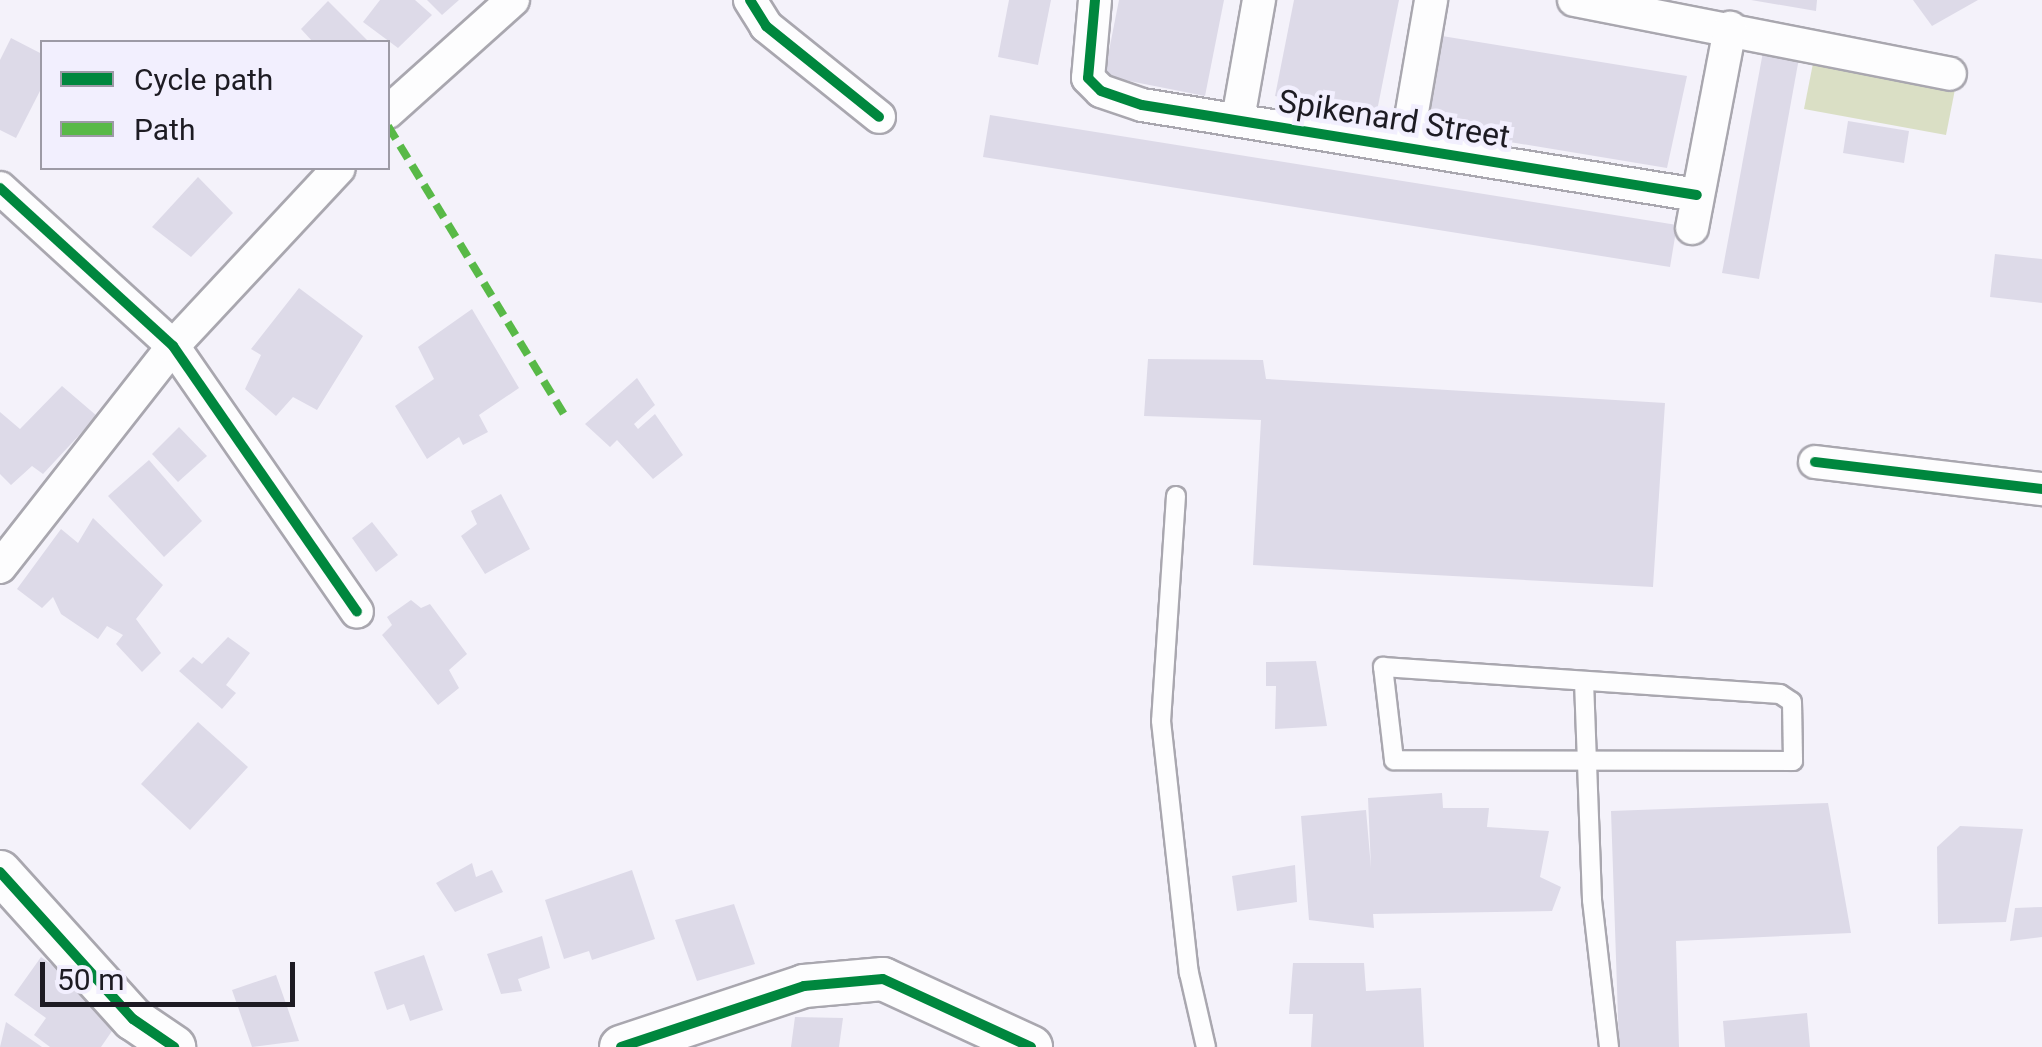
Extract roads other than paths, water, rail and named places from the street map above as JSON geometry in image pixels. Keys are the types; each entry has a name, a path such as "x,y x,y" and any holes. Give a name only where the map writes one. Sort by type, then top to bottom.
{"street":[{"path":"390,110 513,0"},
{"path":"750,0 766,26 879,117"},
{"name":"Spikenard Street","path":"1094,0 1088,78 1101,91 1142,105 1697,195"},
{"path":"1238,119 1259,0"},
{"path":"1406,147 1432,0"},
{"path":"1574,0 1950,74"},
{"path":"1692,228 1730,28"},
{"path":"0,567 173,346 337,170"},
{"path":"0,188 173,346 358,612"},
{"path":"1815,462 2042,489"},
{"path":"0,872 129,1033 174,1047"},
{"path":"621,1047 704,1032 804,986 883,979 1031,1047"}],"lane":[{"path":"1176,496 1161,721 1189,972 1206,1047"},
{"path":"1382,667 1584,680 1780,694 1792,702 1797,728 1793,761 1394,760 1382,667"},
{"path":"1584,680 1592,900 1609,1047"}]}
